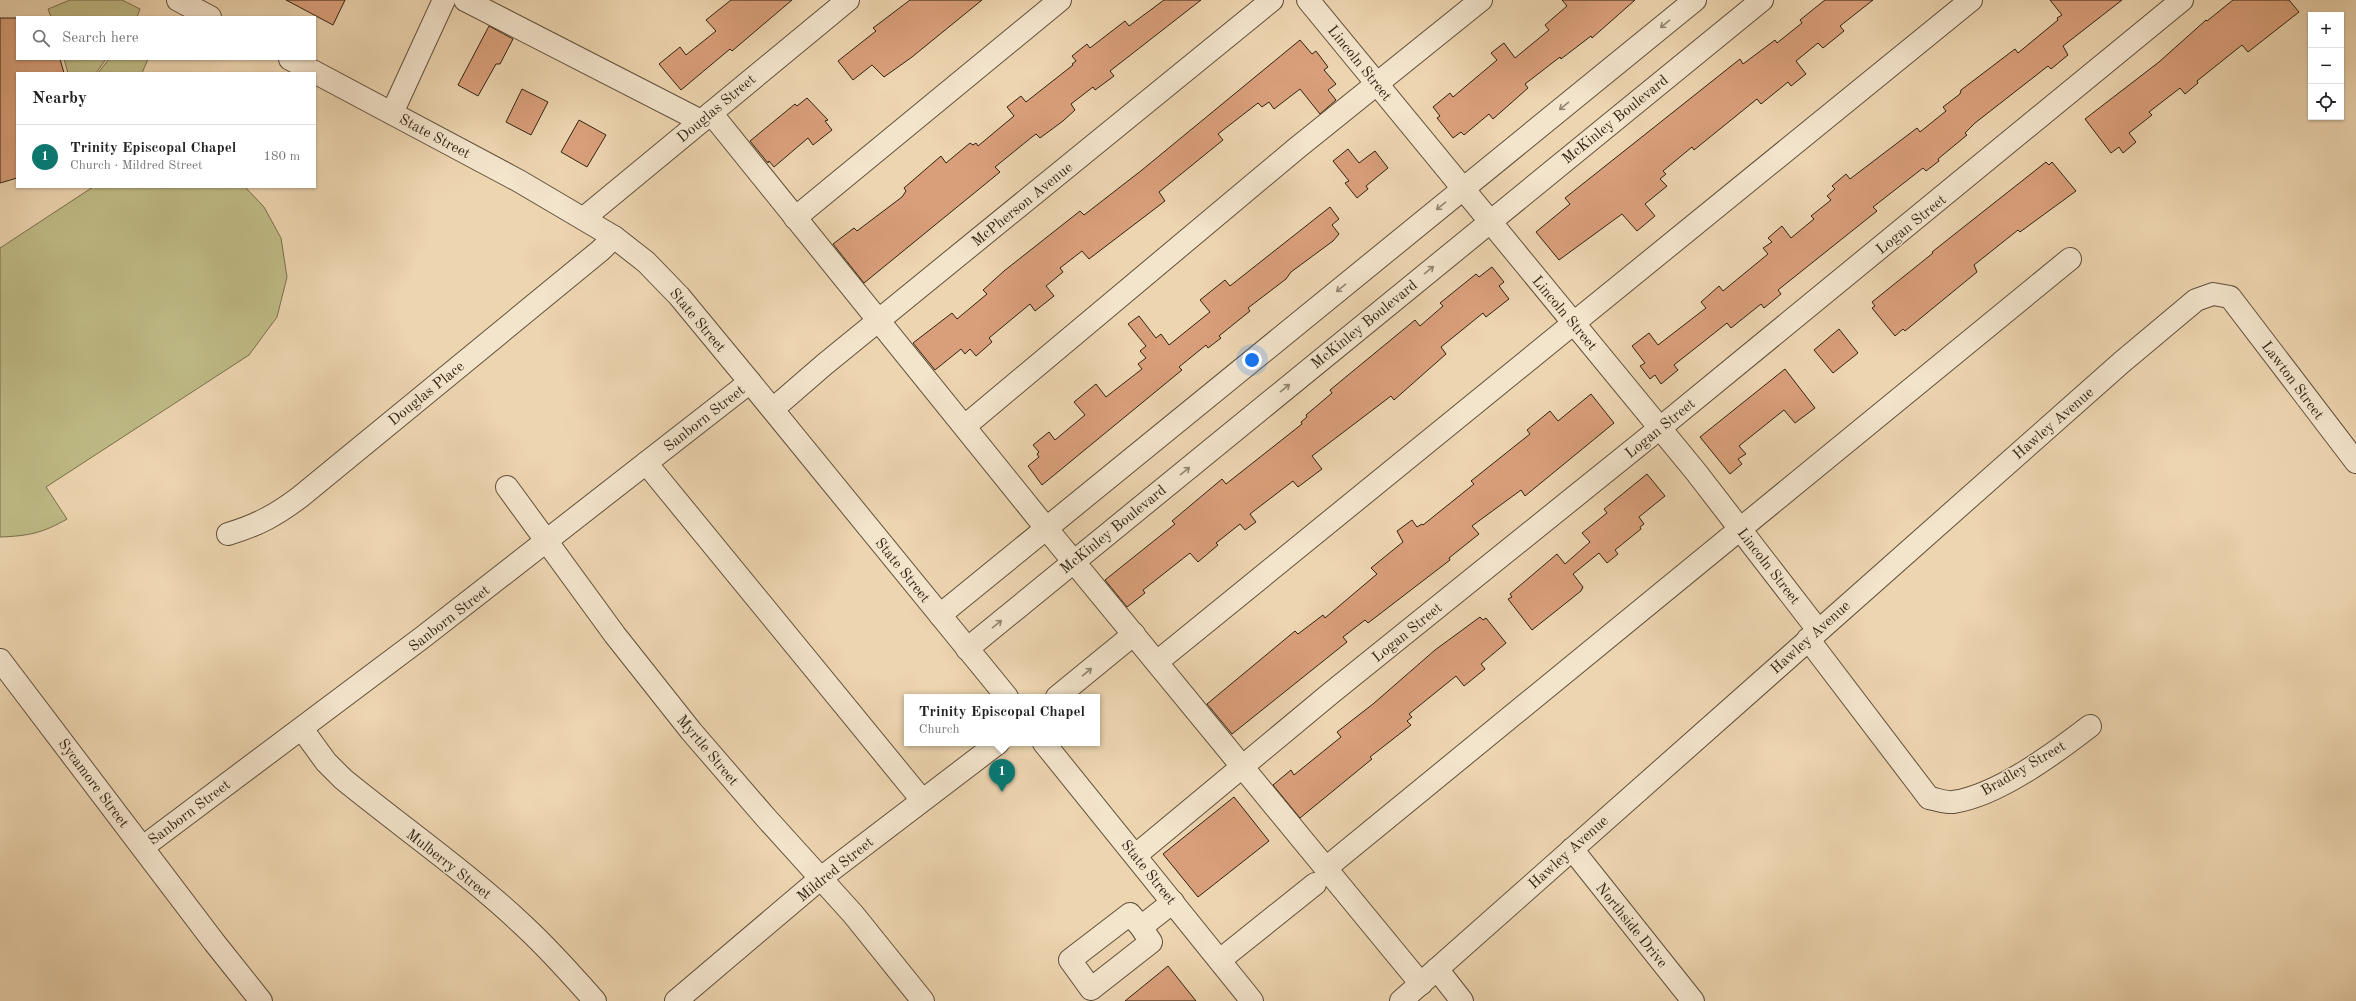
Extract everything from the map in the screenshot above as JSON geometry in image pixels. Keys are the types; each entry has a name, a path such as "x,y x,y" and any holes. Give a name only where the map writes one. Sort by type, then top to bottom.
{"street":[{"path":"178,0 208,16"},
{"path":"392,113 444,0"},
{"path":"465,0 706,117 880,320 1046,528 1243,766 1320,876 1420,984"},
{"name":"Douglas Street","path":"584,218 848,0"},
{"path":"794,218 1060,0"},
{"name":"McPherson Avenue","path":"773,409 1272,0"},
{"name":"Lincoln Street","path":"1308,0 1660,428 1740,528 1813,635 1929,798"},
{"path":"965,426 1297,148 1481,0"},
{"path":"940,615 1695,0"},
{"name":"McKinley Boulevard","path":"967,649 1489,221 1762,0"},
{"path":"1157,662 1971,0"},
{"name":"Logan Street","path":"1136,855 2182,0"},
{"name":"State Street","path":"292,60 315,72"},
{"name":"State Street","path":"316,73 584,218 614,237 646,262 673,290 773,409 1004,694"},
{"name":"Douglas Place","path":"228,534 253,526 272,517 300,497 595,255 614,237"},
{"path":"1220,960 1740,528 2070,259"},
{"name":"Hawley Avenue","path":"1401,1001 2122,362 2196,300 2213,294 2230,297"},
{"name":"Lawton Street","path":"2230,297 2356,462"},
{"name":"Sanborn Street","path":"142,847 302,729 546,543 750,382"},
{"path":"646,464 922,800"},
{"name":"Myrtle Street","path":"507,487 546,543 615,635 691,731 767,819 821,878 923,1001"},
{"path":"1061,694 1134,634"},
{"name":"Sycamore Street","path":"0,660 261,1001"},
{"name":"Bradley Street","path":"1929,798 1952,802 1975,796 1998,786 2039,762 2090,726"},
{"name":"Mulberry Street","path":"302,729 326,762 343,779 472,881 523,925 551,951 595,1001"},
{"name":"Mildred Street","path":"676,1001 821,878 994,746"},
{"name":"State Street","path":"1046,746 1136,855 1252,1001"},
{"name":"Northside Drive","path":"1572,849 1693,1001"},
{"path":"1141,927 1173,902"},
{"path":"1437,969 1462,1001"}],"shaded area":[{"path":"70,0 122,0 140,9 137,16 51,16 48,9"},
{"path":"64,60 105,60 97,72 68,72"},
{"path":"108,60 148,60 142,72 99,72"},
{"path":"91,188 246,188 264,207 281,238 287,277 277,317 249,355 46,487 67,519 43,531 19,536 0,537 0,248"}],"building":[{"path":"286,0 345,0 333,25"},
{"path":"731,0 792,0 732,51 730,49 681,90 659,64 680,47 686,55 716,31 706,20"},
{"path":"910,0 982,0 912,57 884,77 872,65 853,80 838,61 876,31 873,28"},
{"path":"1164,0 1201,0 1110,71 1114,76 1095,90 1093,87 1071,104 1075,110 1063,121 1040,138 1036,134 995,167 1000,172 864,283 833,244 854,228 857,231 902,197 906,191 904,188 941,156 946,163 970,143 973,145 976,143 978,146 1014,116 1007,107 1021,96 1026,102 1073,65 1072,64 1076,61 1072,56 1087,44 1090,48 1125,21 1129,26"},
{"path":"1562,0 1635,0 1592,38 1591,36 1561,59 1560,57 1525,84 1528,88 1493,119 1489,114 1464,135 1461,132 1453,138 1437,118 1440,116 1433,107 1450,93 1453,97 1497,60 1491,53 1504,43 1515,58 1549,30 1545,25 1567,6"},
{"path":"1825,0 1873,0 1840,26 1844,31 1823,48 1818,43 1796,61 1806,74 1791,86 1788,82 1761,104 1757,99 1694,150 1692,147 1663,171 1666,174 1660,179 1667,186 1645,204 1655,216 1637,231 1622,214 1559,260 1536,232 1570,204 1565,198 1740,59 1743,64 1775,40 1777,43 1802,23 1800,20"},
{"path":"2050,0 2122,0 2063,46 2068,55 2051,69 2048,66 1975,123 1965,133 1967,135 1938,159 1939,161 1926,171 1923,168 1873,207 1877,211 1778,290 1781,294 1764,308 1761,304 1731,328 1727,323 1674,365 1678,370 1661,384 1655,375 1650,379 1640,366 1645,363 1632,346 1649,333 1658,345 1706,308 1701,302 1719,286 1723,291 1768,254 1763,248 1772,242 1768,238 1782,226 1791,238 1814,219 1811,216 1831,200 1827,196 1835,189 1832,186 1846,174 1850,179 1917,128 1920,132 1946,111 1943,107 1960,94 1961,90 2015,49 2018,53 2058,20 2057,18 2062,15"},
{"path":"2233,0 2289,0 2299,12 2248,52 2242,45 2197,81 2198,83 2185,94 2180,88 2149,112 2152,115 2129,133 2136,142 2123,153 2119,147 2111,153 2085,119 2159,62 2206,20 2207,21"},
{"path":"0,18 16,18 16,60 60,60 64,72 16,72 16,178 0,183"},
{"path":"489,26 513,39 500,64 496,64 478,96 458,85"},
{"path":"1300,40 1312,54 1316,51 1328,67 1324,70 1336,84 1328,90 1336,100 1320,114 1300,89 1274,109 1269,102 1262,107 1258,103 1218,134 1223,140 1159,192 1165,201 1089,259 1082,251 1060,268 1063,272 1046,286 1054,296 1035,311 1030,304 989,338 992,342 976,356 970,349 965,354 961,349 935,370 913,343 952,313 957,319 987,294 983,290 1004,271 1080,211 1084,215 1142,170"},
{"path":"522,89 548,102 531,135 506,122"},
{"path":"807,98 828,120 825,121 832,130 813,145 808,138 774,167 769,161 768,163 750,141 795,104 797,106"},
{"path":"579,120 606,135 587,167 561,152"},
{"path":"1348,149 1359,163 1375,151 1388,168 1366,186 1368,189 1357,198 1345,183 1349,181 1333,161"},
{"path":"2046,162 2049,165 2052,162 2076,191 2020,232 2018,230 1974,265 1977,272 1905,331 1903,329 1895,336 1872,308 1875,306 1872,302 1933,253 1932,252"},
{"path":"1330,207 1339,219 1332,225 1339,234 1333,241 1291,272 1286,279 1248,308 1250,311 1219,336 1221,338 1208,348 1206,345 1179,367 1182,370 1042,485 1028,466 1039,457 1037,454 1039,452 1033,445 1049,432 1055,440 1085,415 1074,402 1096,384 1106,397 1142,369 1138,364 1146,358 1140,351 1146,346 1128,324 1139,316 1156,338 1161,334 1169,345 1210,312 1200,300 1225,280 1230,286"},
{"path":"1492,267 1504,282 1499,286 1509,299 1486,317 1483,313 1441,347 1446,354 1394,400 1391,396 1312,456 1322,469 1298,487 1293,481 1250,514 1256,522 1245,530 1240,524 1216,543 1218,545 1198,562 1190,553 1143,590 1145,593 1127,607 1105,580 1175,524 1172,521 1222,479 1226,484 1302,424 1301,422 1307,417 1306,415 1332,393 1330,390 1415,320 1420,326 1443,306 1440,303 1476,274 1479,277"},
{"path":"1839,329 1858,353 1833,373 1814,350"},
{"path":"1785,369 1815,408 1795,423 1784,410 1739,446 1746,454 1738,459 1742,464 1730,474 1700,437"},
{"path":"1591,394 1614,423 1525,496 1521,490 1472,526 1479,534 1449,558 1450,560 1368,623 1365,620 1343,637 1347,642 1232,734 1207,704 1295,631 1298,634 1323,615 1325,618 1377,574 1371,568 1403,542 1397,531 1412,520 1417,527 1422,524 1423,525 1474,484 1471,481 1530,434 1527,430 1550,411 1558,421"},
{"path":"1647,474 1665,496 1639,517 1644,524 1640,527 1641,529 1615,550 1618,554 1607,563 1599,553 1573,574 1583,587 1581,591 1532,630 1508,599 1512,597 1510,594 1557,554 1565,564 1590,542 1582,533 1607,513 1604,509"},
{"path":"1480,617 1483,620 1486,618 1506,643 1481,664 1485,669 1464,686 1456,676 1409,714 1412,717 1407,721 1411,725 1370,757 1372,759 1300,818 1273,785 1291,770 1294,775 1341,737 1337,732 1373,704 1435,650"},
{"path":"1234,797 1269,841 1198,897 1163,854"},
{"path":"1168,966 1196,1001 1125,1001"}],"place":[{"name":"Trinity Episcopal Chapel","path":"1002,792"}]}
